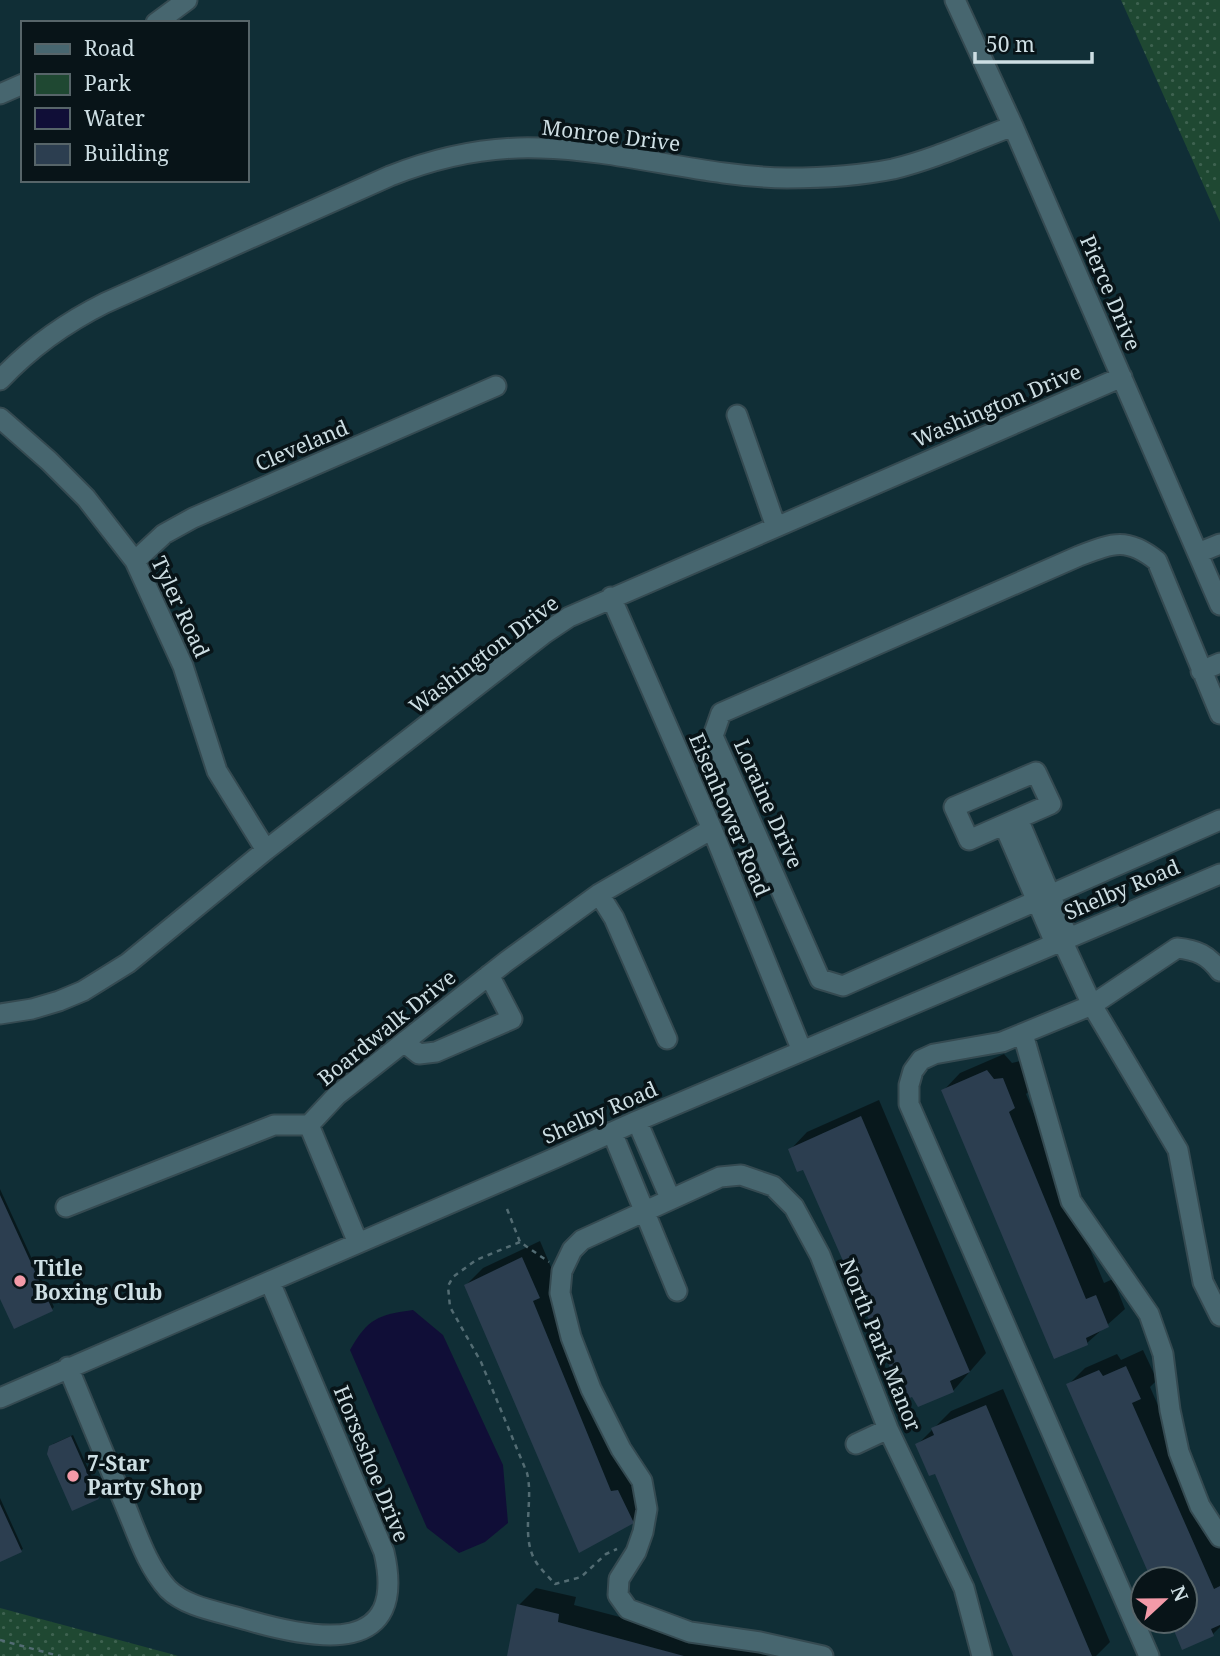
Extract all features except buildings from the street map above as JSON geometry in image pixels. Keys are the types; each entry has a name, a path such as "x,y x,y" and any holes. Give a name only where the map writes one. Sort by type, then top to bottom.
{"street":[{"path":"159,21 187,0"},
{"name":"Pierce Drive","path":"955,0 1013,126 1220,605"},
{"path":"0,94 21,86"},
{"name":"Monroe Drive","path":"0,380 41,341 81,315 390,176 436,160 468,153 538,148 604,154 715,173 787,178 832,176 868,173 922,161 1013,126"},
{"name":"Washington Drive","path":"0,1014 59,1001 110,976 266,850 569,617 1122,377"},
{"name":"Cleveland","path":"135,561 164,534 193,517 496,386"},
{"path":"737,415 776,527"},
{"name":"Tyler Road","path":"0,418 86,498 135,561 183,666 217,771 266,850"},
{"name":"Loraine Drive","path":"1220,714 1157,561 1142,549 1125,543 1108,545 1079,556 721,713 713,736 820,979 843,986 1220,820"},
{"path":"1198,553 1220,544"},
{"name":"Eisenhower Road","path":"611,597 712,829 802,1051"},
{"path":"1201,671 1220,663"},
{"path":"1011,822 1092,1005 1178,1150 1203,1282 1220,1316"},
{"name":"Boardwalk Drive","path":"309,1125 338,1095 404,1042 599,894 712,829"},
{"name":"Shelby Road","path":"0,1398 637,1121 1220,874"},
{"path":"599,894 614,918 667,1039"},
{"path":"1149,1656 909,1104 911,1078 921,1060 934,1054 976,1048 1023,1034 1092,1005 1177,948 1192,949 1207,956 1220,971"},
{"path":"404,1042 419,1054 436,1052 512,1019 489,975"},
{"path":"1023,1034 1071,1201 1149,1314 1163,1354 1170,1410 1179,1452 1200,1506 1220,1537"},
{"path":"637,1121 670,1198"},
{"path":"66,1208 274,1125 309,1125 358,1242"},
{"path":"612,1132 677,1291"},
{"name":"North Park Manor","path":"562,1270 572,1250 582,1240 720,1177 741,1175 773,1185 794,1207 820,1255 888,1429 964,1588 982,1656"},
{"path":"562,1270 561,1293 571,1337 591,1389 621,1449 642,1481 647,1509 639,1543 619,1579 618,1595 628,1609 690,1632 760,1642 823,1656"},
{"name":"Horseshoe Drive","path":"68,1367 142,1545 158,1576 172,1592 188,1602 257,1623 325,1638 349,1639 366,1633 373,1629 383,1614 388,1591 384,1552 270,1282"},
{"path":"856,1444 888,1429"}],"path":[{"path":"508,1209 520,1242 562,1270"},
{"path":"520,1242 476,1260 453,1277 448,1286 450,1307 481,1362 527,1473 530,1486 530,1545 535,1561 555,1584 581,1577 606,1555 627,1545 639,1543"},
{"path":"0,1640 59,1656"}],"green space":[{"path":"1121,0 1220,0 1220,222"},
{"path":"0,1608 175,1655 178,1656 0,1656"}],"water":[{"path":"413,1310 443,1335 503,1465 508,1523 485,1542 459,1553 427,1528 350,1350 363,1331 375,1320"}],"place":[{"name":"Title Boxing Club","path":"20,1281"},
{"name":"7-Star Party Shop","path":"73,1476"}]}
